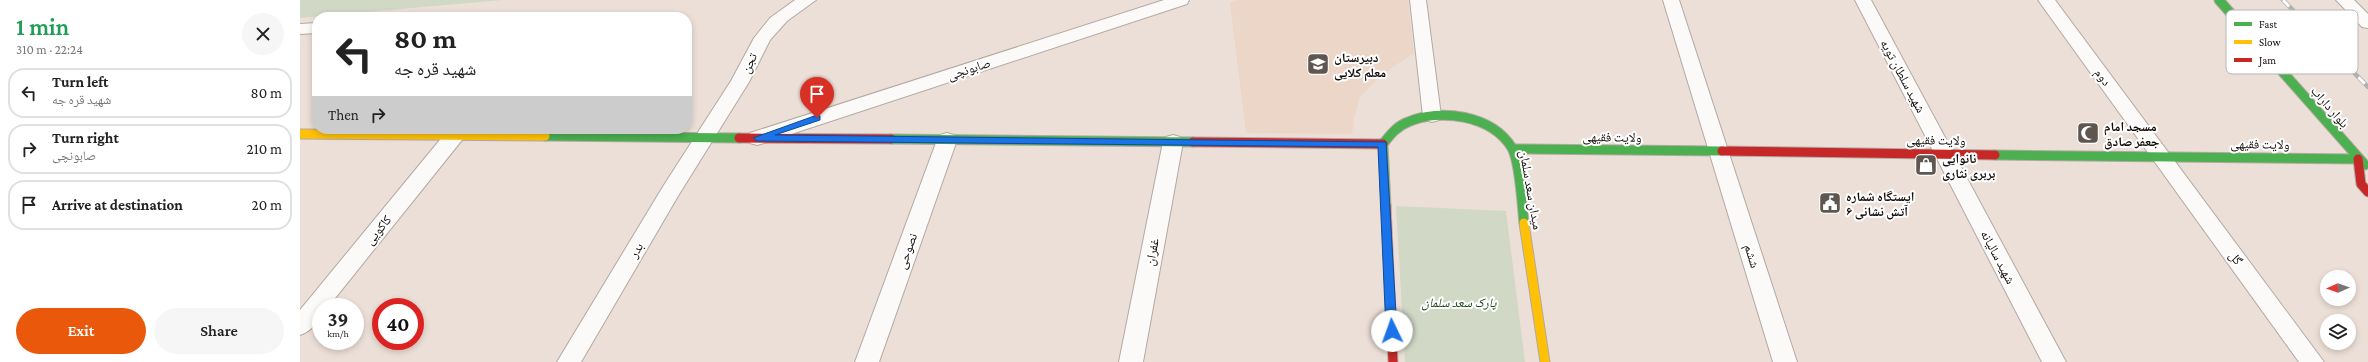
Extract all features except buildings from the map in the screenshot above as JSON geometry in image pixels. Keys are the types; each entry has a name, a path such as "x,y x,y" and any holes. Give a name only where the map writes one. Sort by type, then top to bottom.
{"street":[{"name":"تجن","path":"703,137 741,80 754,52 768,31 786,13 808,0"},
{"name":"صابونچی","path":"757,138 1144,6 1181,0"},
{"path":"1418,0 1432,116"},
{"name":"ششم","path":"1671,0 1786,362"},
{"name":"شهید سلطان تویه","path":"1862,0 1943,153"},
{"name":"دوم","path":"2046,0 2160,155"},
{"name":"بلوار داراب","path":"2219,0 2228,10"},
{"path":"2344,0 2354,10"},
{"path":"2358,13 2368,23"},
{"name":"بلوار داراب","path":"2284,74 2368,169"},
{"name":"میدان سعد سلمان","path":"1383,144 1397,128 1420,118 1447,115 1474,120 1497,132 1513,149 1545,362"},
{"path":"300,134 312,134"},
{"path":"429,134 1383,144 1393,362"},
{"name":"کاکویی","path":"300,326 455,135"},
{"name":"بدر","path":"569,362 703,137"},
{"name":"نصوحی","path":"867,362 947,140"},
{"name":"غفران","path":"1131,362 1172,142"},
{"name":"ولایت فقیهی","path":"1513,149 2160,155 2358,159"},
{"name":"شهید سالیانه","path":"1943,153 2054,362"},
{"name":"گل","path":"2160,155 2312,362"},
{"path":"2358,159 2361,184 2368,192"}],"shaded area":[{"name":"دبیرستان معلم کلایی","path":"1238,0 1408,0 1414,53 1381,75 1360,97 1354,118 1352,134 1246,133 1230,3"}],"green space":[{"path":"300,0 502,0 367,12 312,12 312,17 300,18"},
{"name":"پارک سعد سلمان","path":"1396,206 1506,211 1525,362 1405,362"}],"railway":[{"path":"2283,0 2293,10"},
{"path":"2355,74 2368,87"}],"traffic: fast":[{"path":"2219,0 2228,10"},
{"path":"2284,74 2365,165"},
{"path":"1386,206 1383,144 1400,126 1407,122 1420,117 1449,115 1464,117 1479,122 1503,137 1512,148 1517,171 1524,223"},
{"path":"545,136 739,138"},
{"path":"891,139 1193,142"},
{"path":"1513,149 1722,151"},
{"path":"1995,155 2358,159"}],"traffic: slow":[{"path":"300,134 545,136"},
{"path":"1524,223 1545,362"}],"traffic: jam":[{"path":"739,138 891,139"},
{"path":"1193,142 1383,144"},
{"path":"1722,151 1995,155"},
{"path":"2358,159 2361,184 2368,192"},
{"path":"1386,206 1393,362"}],"place":[{"name":"دبیرستان معلم کلایی","path":"1318,64"},
{"name":"مسجد امام جعفر صادق","path":"2088,133"},
{"name":"نانوایی بربری نثاری","path":"1926,165"},
{"name":"ایستگاه شماره ۶ آتش نشانی","path":"1830,203"}],"route":[{"path":"817,118 757,138 1383,144 1392,331"}]}
